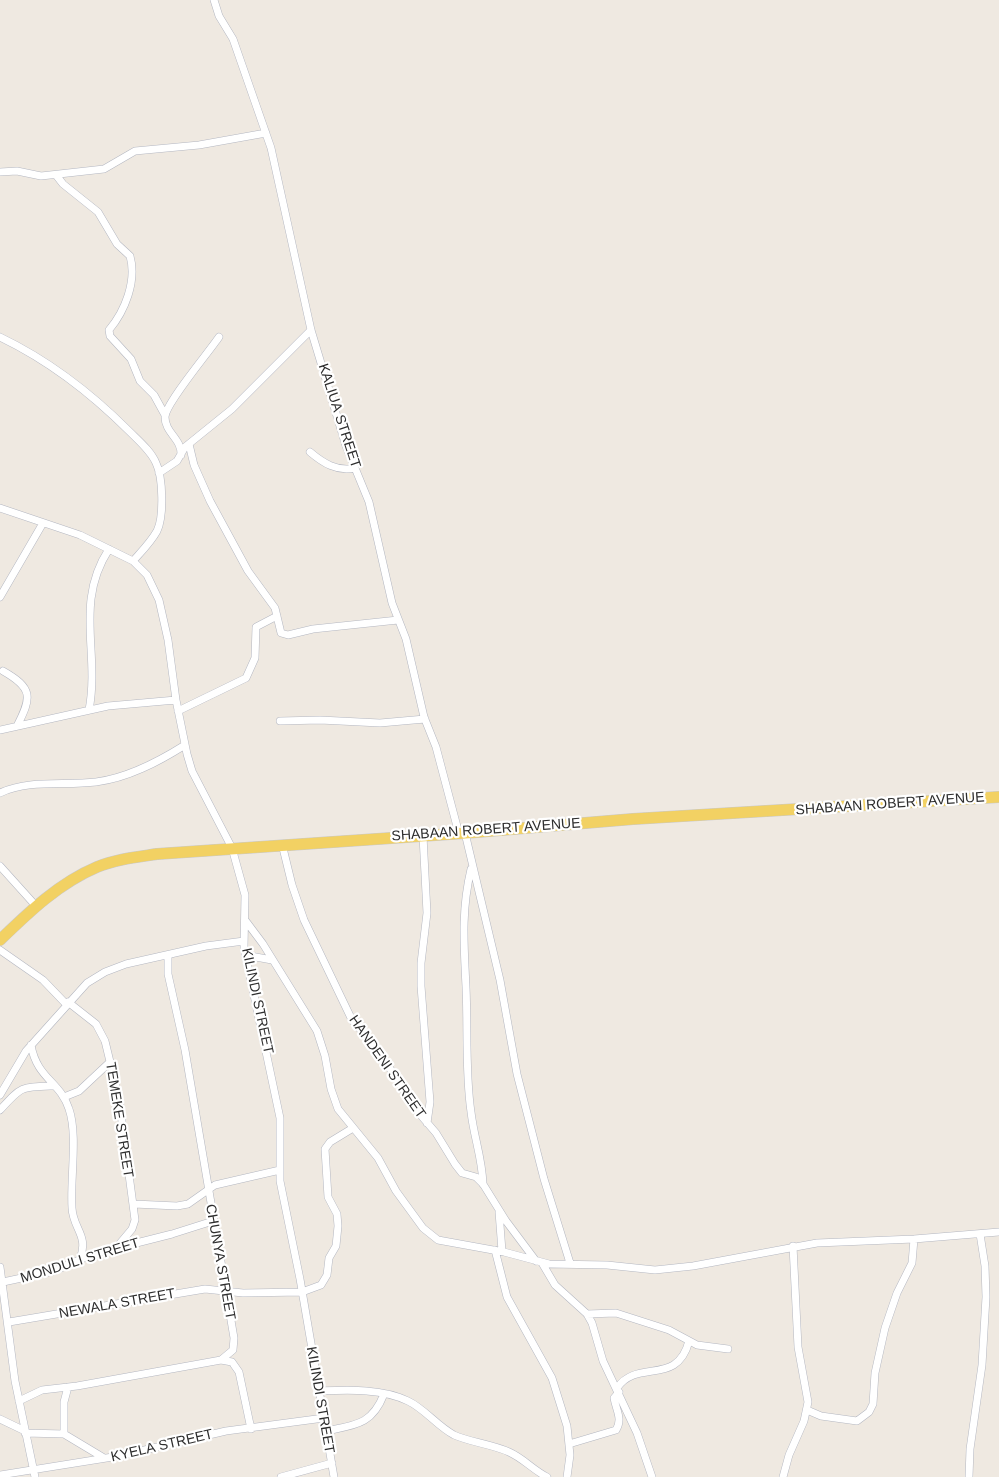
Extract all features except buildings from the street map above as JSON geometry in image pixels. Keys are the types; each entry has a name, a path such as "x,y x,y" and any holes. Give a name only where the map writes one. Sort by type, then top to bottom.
{"main road":[{"name":"SHABAAN ROBERT AVENUE","path":"0,940 36,906 72,879 98,866 123,859 282,844 462,834 633,819 999,797"}],"street":[{"name":"KALIUA STREET","path":"214,0 219,16 233,39 276,165 311,330 346,446 369,502 398,620 406,639 425,719 436,747 472,867 500,980 517,1074 546,1188 570,1264"},
{"path":"0,172 17,171 41,176 108,168 122,156 135,151 200,145 266,133"},
{"path":"56,175 63,184 98,212 117,244 130,256 131,283 123,310 110,330 110,336 131,359 140,381 154,395 165,415 168,429 182,447 181,455"},
{"path":"159,473 172,466 189,444 232,409 311,330"},
{"path":"0,337 60,372 101,404 146,448 156,463 159,473 160,522 153,538 133,561"},
{"path":"165,415 170,404 219,337"},
{"path":"189,444 194,465 214,508 248,571 275,608 280,631 288,635 319,629 398,620"},
{"path":"310,452 335,468 343,470 355,468"},
{"name":"KILINDI STREET","path":"0,508 80,535 133,561 147,575 159,600 168,640 178,711 192,771 232,848 245,895 244,941 246,955 280,1118 280,1170 283,1198 302,1292 334,1477"},
{"path":"0,597 42,523"},
{"path":"89,710 93,685 90,595 98,565 109,548"},
{"path":"0,578 10,580"},
{"path":"178,711 246,678 255,658 256,627 276,616"},
{"path":"3,671 20,682 26,693 28,705 17,726"},
{"path":"0,730 108,706 176,700"},
{"path":"280,721 320,720 367,723 425,719"},
{"path":"0,793 26,786 97,782 118,777 153,764 185,745"},
{"path":"423,836 427,914 421,963 421,986 430,1102 427,1123"},
{"name":"HANDENI STREET","path":"282,844 300,910 347,1010 357,1027 378,1050 418,1112 436,1133 462,1173 476,1178 483,1184 499,1210 560,1290 587,1314"},
{"path":"0,866 36,906"},
{"path":"472,867 463,923 467,1069 470,1112 481,1154 483,1184"},
{"path":"245,920 317,1031 324,1048 334,1101 343,1118 378,1158 396,1191 431,1236 447,1242 470,1244 539,1262 655,1270 693,1266 793,1246 999,1232"},
{"path":"0,1095 15,1067 31,1045 87,982 105,972 168,955 206,946 244,941"},
{"name":"TEMEKE STREET","path":"0,950 43,980 67,1003 99,1028 110,1062 120,1106 134,1204 135,1220 132,1229 116,1248"},
{"name":"CHUNYA STREET","path":"168,955 168,974 185,1050 204,1174 234,1338 233,1350 221,1360"},
{"path":"246,955 272,960"},
{"path":"31,1045 37,1066 64,1097 72,1123 72,1210 84,1241 80,1259"},
{"path":"64,1097 79,1091 110,1062"},
{"path":"0,1110 9,1098 23,1088 54,1086"},
{"path":"302,1292 325,1282 329,1258 336,1246 338,1220 328,1197 326,1145 353,1128"},
{"path":"134,1204 188,1204 221,1184 280,1170"},
{"path":"204,1174 221,1184"},
{"path":"499,1210 498,1251 507,1297 552,1378 567,1426 569,1444 568,1477"},
{"name":"MONDULI STREET","path":"2,1283 54,1271 80,1259 213,1221"},
{"path":"969,1477 970,1448 982,1365 986,1297 985,1266 980,1234"},
{"path":"807,1410 821,1416 856,1421 869,1412 873,1404 875,1373 885,1328 897,1293 912,1263 914,1239"},
{"path":"784,1477 789,1455 807,1410 807,1391 797,1340 793,1246"},
{"path":"0,1267 19,1401 34,1474"},
{"name":"NEWALA STREET","path":"9,1322 206,1289 302,1292"},
{"path":"587,1314 616,1313 669,1330 697,1345 728,1348"},
{"path":"587,1314 592,1322 603,1361 618,1390 652,1477"},
{"path":"569,1444 616,1430 619,1424 619,1415 614,1398 621,1383 634,1376 671,1368 685,1354 689,1342"},
{"path":"19,1401 42,1390 227,1360 236,1365 251,1429"},
{"path":"64,1434 64,1402 68,1387"},
{"path":"318,1390 384,1394 410,1402 439,1425 457,1436 481,1441 511,1452 547,1477"},
{"path":"326,1431 369,1419 376,1411 384,1394"},
{"path":"242,1429 247,1417"},
{"name":"KYELA STREET","path":"0,1475 34,1474 242,1429 324,1418"},
{"path":"0,1419 25,1432 64,1434 104,1458"},
{"path":"281,1477 332,1463"}]}
